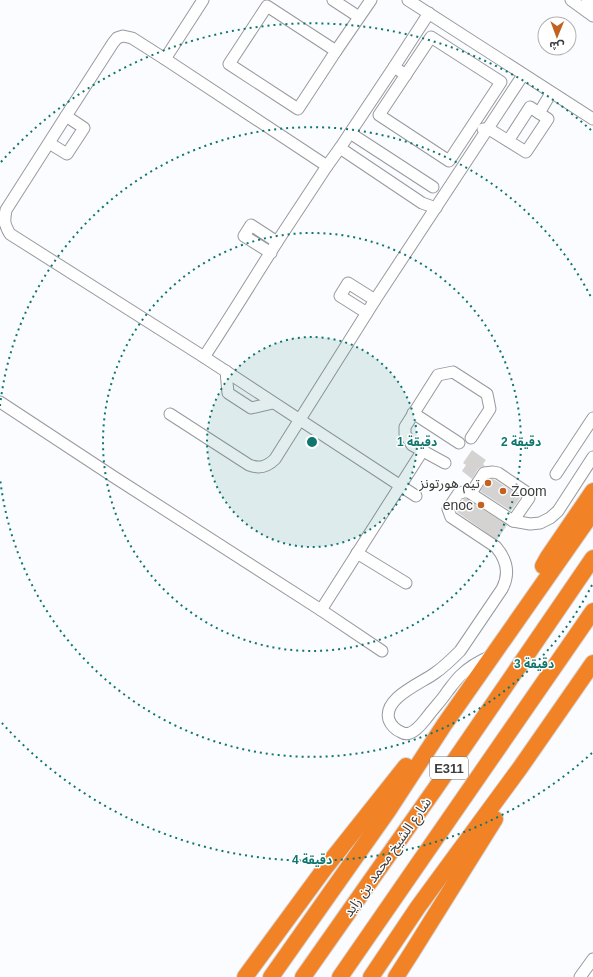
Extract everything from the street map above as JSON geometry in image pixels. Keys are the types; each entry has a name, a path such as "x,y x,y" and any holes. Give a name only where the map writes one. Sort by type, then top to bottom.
{"highway":[{"path":"525,610 535,582 548,557 593,491"},
{"path":"273,973 388,811 444,725 593,512"},
{"name":"شارع الشيخ محمد بن زايد","path":"303,977 435,789 593,558"},
{"name":"شارع الشيخ محمد بن زايد","path":"340,977 593,611"},
{"path":"372,977 418,907 520,768 593,664"},
{"path":"245,977 325,868 401,773 444,725"},
{"path":"396,977 496,816 513,785 520,768"}],"street":[{"path":"165,59 202,0"},
{"path":"333,0 359,17"},
{"path":"336,51 267,6 229,64 298,109 371,0"},
{"path":"408,0 593,119"},
{"path":"571,0 593,16"},
{"path":"587,0 593,4"},
{"path":"204,357 327,166 429,14"},
{"path":"327,166 165,59 132,38 123,36 117,38 113,42 6,210 4,220 10,234 226,371 416,496"},
{"path":"430,37 501,82 449,161 379,115 406,75 430,37"},
{"path":"394,67 406,75"},
{"path":"170,414 249,465 258,467 268,465 275,459 375,300 523,75"},
{"path":"539,113 551,93"},
{"path":"473,124 482,129 488,129 526,152 548,119 530,107 508,141"},
{"path":"49,143 67,154 76,141 84,128 66,116"},
{"path":"350,133 433,187 446,192"},
{"path":"353,157 363,141"},
{"path":"340,148 422,203 436,208"},
{"path":"422,203 433,187"},
{"path":"271,253 244,236 251,225 278,242"},
{"path":"367,313 340,296 348,283 375,300"},
{"path":"226,371 228,393 250,408 273,403"},
{"path":"445,463 412,445 404,434 405,427 413,413 438,375 453,372 487,394 490,409 471,438"},
{"path":"0,402 382,651"},
{"path":"413,413 459,443"},
{"path":"556,474 593,418"},
{"path":"321,610 422,450"},
{"path":"493,655 475,664 459,676 419,727 412,732 401,732 390,722 388,714 389,708 394,701 410,688 420,684 436,672 460,651 504,585 507,575 506,565 499,551 451,517 448,509 458,494 466,491 513,521 524,524 535,524 545,521 558,511 593,457"},
{"path":"471,493 484,473 498,473 528,494 528,498 513,521"},
{"path":"357,553 406,582"},
{"path":"580,977 593,959"}],"building":[{"path":"472,450 486,460 483,464 485,466 478,469 472,479 462,471 466,465 463,463"},
{"path":"493,479 521,497 511,511 480,491 488,480"},
{"path":"464,499 467,499 507,525 497,540 456,511"}],"place":[{"name":"تيم هورتونز","path":"488,483"},
{"name":"Zoom","path":"503,491"},
{"name":"enoc","path":"481,505"}]}
